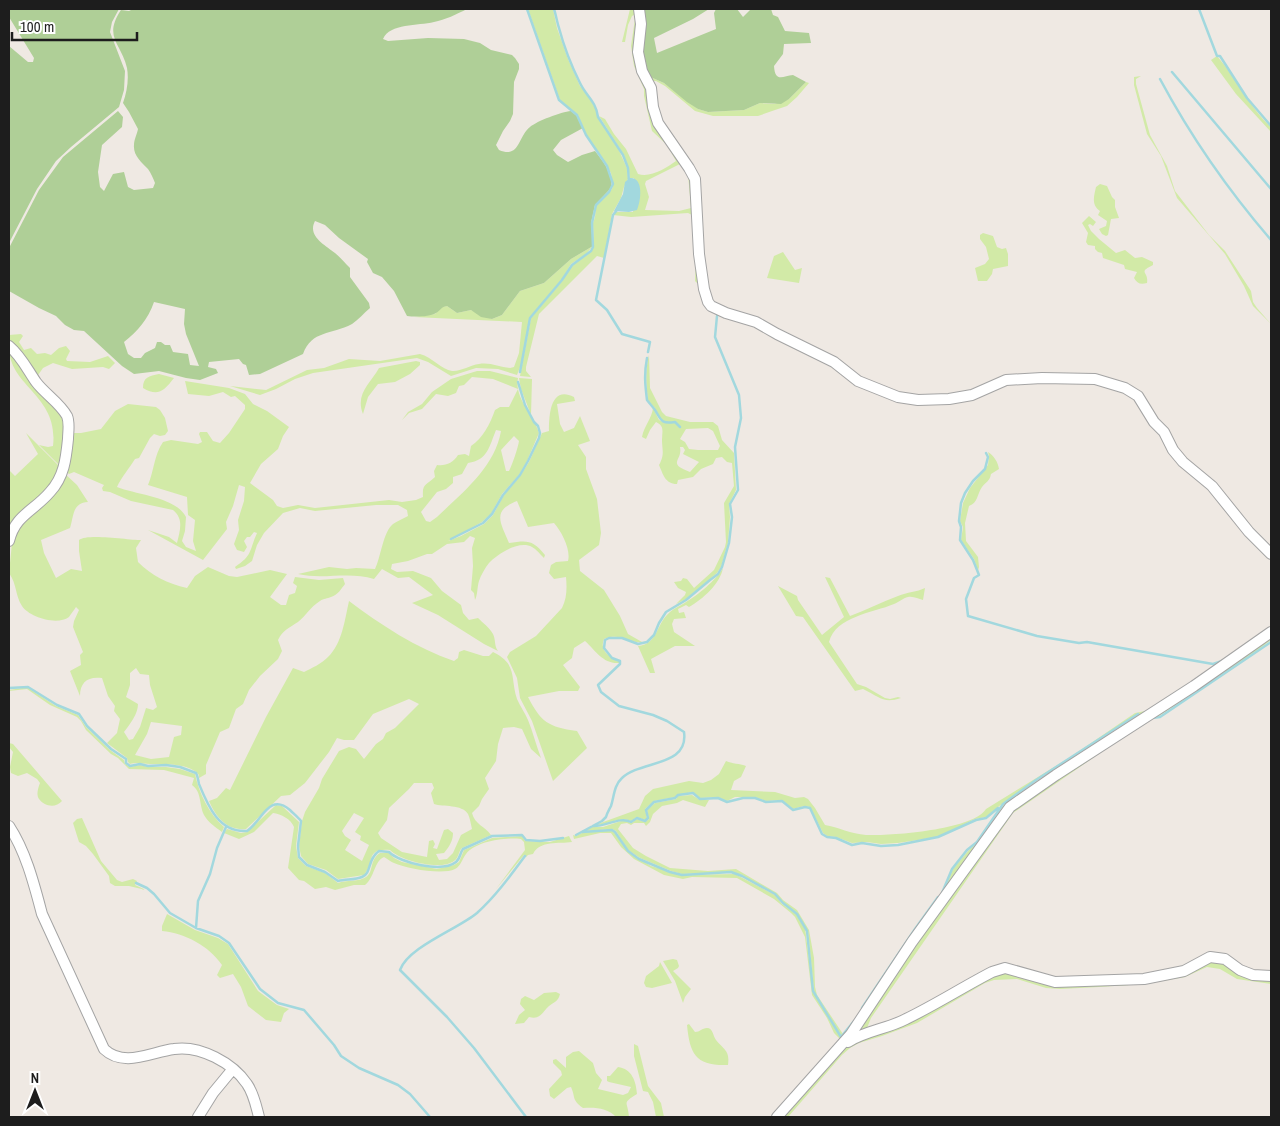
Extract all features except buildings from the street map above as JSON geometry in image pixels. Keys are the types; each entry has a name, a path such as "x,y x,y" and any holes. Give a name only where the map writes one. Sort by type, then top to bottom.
{"street":[{"path":"639,9 641,24 638,58 650,88 658,123 690,168 695,180 699,254 704,289 711,306 726,313 756,322 834,362 858,381 898,397 918,400 949,399 972,395 1006,380 1042,378 1096,379 1125,388 1138,396 1183,462 1212,486 1249,532 1271,554"},
{"path":"9,346 20,356 46,394 63,410 68,418 69,425 66,462 56,485 44,498 18,519 9,540"},
{"path":"777,1117 851,1034 912,942 1010,807 1271,632"},
{"path":"9,826 16,837 46,921 104,1049 114,1057 121,1059 184,1048 206,1052 225,1063 247,1084 259,1117"},
{"path":"835,1052 858,1036 906,1020 992,972 1005,968 1055,982 1144,979 1184,971 1210,957 1225,959 1240,970 1253,975 1271,976"},
{"path":"198,1117 213,1093 232,1070"}],"green space":[{"path":"9,9 119,9 112,22 110,32 125,71 124,90 119,107 56,161 37,189 9,243 9,46 28,62 33,62 34,58 9,17"},
{"path":"133,9 467,9 438,21 392,30 383,39 388,41 428,38 464,39 480,43 491,50 512,55 519,64 514,82 513,114 496,145 499,150 506,152 515,149 526,131 543,120 571,111 577,116 583,128 561,140 553,150 568,162 595,151 609,173 612,183 611,188 595,205 591,223 593,246 571,259 544,283 520,291 502,315 492,319 481,317 471,310 457,313 447,306 430,315 407,316 394,291 382,277 373,273 367,262 368,259 339,238 325,225 315,221 313,231 315,236 350,268 350,277 369,303 370,308 356,321 317,337 307,346 303,354 260,374 249,375 246,365 239,359 209,362 208,367 216,369 218,373 200,380 159,371 134,374 122,366 84,331 74,330 65,325 56,316 9,291 9,248 39,190 63,157 118,111 123,117 122,127 102,145 98,172 100,187 104,191 113,174 124,172 128,187 134,190 153,188 155,183 151,174 138,158 134,149 138,129 123,103 127,86 127,68 113,34 116,19 121,10 129,11","holes":["154,302 185,309 184,324 186,334 199,366 190,365 188,354 173,352 170,345 165,345 161,342 157,342 155,348 145,353 141,358 134,358 128,354 124,342 142,324"]},
{"path":"528,9 553,9 557,28 568,59 580,86 589,97 598,117 616,144 627,168 628,179 621,198 612,214 604,258 597,256 539,314 526,367 526,371 531,377 520,376 531,318 563,280 572,265 587,255 594,247 593,223 596,206 612,189 613,185 611,173 586,135 578,115 560,100"},
{"path":"630,9 638,9 652,107 692,174 702,283 695,281 696,259 692,215 688,213 631,217 613,215 616,212 633,212 634,178 630,178 624,155 599,116 605,119 626,149 638,174 648,175 676,161 667,145 652,131 644,89 634,66 631,46 634,15 628,25 625,42 622,42","holes":["680,164 688,174 691,208 679,211 645,210 649,197 645,184 646,181"]},
{"path":"641,9 709,9 654,38 657,53 716,29 714,13 716,9 737,9 743,17 751,9 771,9 773,15 778,17 785,31 809,33 811,43 784,44 783,54 774,66 776,75 780,77 793,75 806,82 789,99 781,104 760,103 744,110 708,112 698,109 664,83 646,75 643,70"},
{"path":"1217,56 1256,111 1271,127 1271,132 1236,94 1211,60"},
{"path":"646,75 664,83 698,109 708,112 744,110 760,103 775,104 789,99 806,82 809,83 787,106 758,116 713,116 695,111 665,86 656,81 650,81"},
{"path":"1141,76 1136,79 1136,84 1150,135 1167,166 1175,191 1209,235 1225,251 1251,291 1253,302 1271,324 1253,306 1244,286 1225,254 1177,198 1161,156 1147,134 1134,85 1134,77"},
{"path":"1100,184 1107,186 1115,200 1115,207 1119,218 1111,219 1108,235 1106,236 1099,229 1106,226 1107,221 1098,215 1100,211 1095,206 1094,200 1096,187"},
{"path":"1089,216 1096,222 1093,226 1088,225 1091,231 1116,253 1125,250 1135,258 1142,257 1153,262 1153,265 1145,271 1147,283 1141,284 1134,278 1137,272 1125,269 1124,265 1103,258 1102,253 1095,249 1095,246 1088,245 1086,242 1088,233 1082,223"},
{"path":"983,233 993,236 997,247 1006,248 1008,266 993,269 987,281 978,281 975,268 985,264 989,259 986,247 980,239 980,235"},
{"path":"593,246 586,254 571,264 562,279 530,318 522,362 517,375 498,369 476,368 451,376 428,362 417,358 313,373 260,395 230,386 266,390 307,370 324,368 349,359 380,361 420,354 452,371 483,364 514,367 519,353 522,322 414,317 435,314 441,307 447,306 457,313 471,310 492,319 502,315 520,291 544,283 571,259"},
{"path":"783,252 795,270 802,268 799,283 767,278 774,256"},
{"path":"21,334 23,336 19,342 24,350 31,348 37,354 45,353 51,355 59,348 66,346 70,351 66,359 67,361 90,362 108,356 115,363 109,369 103,367 72,369 53,363 43,368 36,378 9,343 9,335"},
{"path":"9,347 67,418 63,469 39,445 53,446 53,429 49,415 42,403 17,372 11,361"},
{"path":"649,355 650,388 662,412 666,416 690,422 713,422 718,426 722,440 734,453 736,490 729,504 728,543 721,567 717,573 686,599 676,604 686,592 678,588 674,582 681,581 683,578 687,579 694,588 714,570 725,547 724,503 734,486 732,463 727,462 722,457 716,458 713,464 701,469 693,477 678,480 677,484 673,484 665,478 659,465 663,455 662,427 656,422 646,439 642,437 643,433 653,408 659,420 665,423 675,423 680,426 676,422 663,420 648,400 646,378","holes":["708,428 713,431 720,446 718,450 689,449 685,442 680,439 686,429","680,447 683,447 685,450 683,454 699,462 690,472 677,464"]},
{"path":"416,361 420,362 420,365 410,374 395,382 378,384 368,397 363,414 361,407 362,395 379,368"},
{"path":"477,371 490,371 518,378 519,393 539,433 519,475 502,494 491,514 482,522 448,541 484,524 493,515 504,495 529,462 542,433 549,431 552,404 560,395 566,394 574,397 575,401 557,404 560,424 564,432 574,428 580,416 590,441 578,445 586,457 586,469 597,499 601,533 599,545 579,560 580,571 604,590 620,616 628,634 642,642 620,637 604,639 604,650 619,661 619,663 613,663 596,653 585,641 574,648 572,658 563,665 580,687 578,691 559,691 528,697 546,722 559,728 577,731 587,748 553,781 532,721 520,698 517,678 507,657 510,652 536,636 564,604 566,577 554,579 549,573 551,565 556,562 568,561 569,557 565,541 554,523 528,527 517,501 504,509 500,518 509,543 530,542 537,546 545,555 544,558 534,548 527,545 521,545 503,552 489,563 483,572 475,600 474,593 471,590 472,548 475,538 470,536 464,542 447,544 432,554 392,564 391,569 397,572 413,571 431,578 442,591 461,605 463,613 469,620 478,618 488,627 493,634 498,651 438,615 412,603 433,595 409,577 398,578 382,569 374,579 355,576 307,576 298,574 329,567 375,569 384,539 390,528 408,516 407,510 398,505 376,505 315,511 300,508 283,513 264,533 257,545 252,561 236,569 235,567 248,556 257,533 254,532 244,541 247,547 244,552 237,550 234,544 239,530 238,520 244,501 245,487 239,485 226,522 227,529 203,560 148,530 169,537 177,543 180,521 173,510 131,501 103,491 104,485 74,472 69,474 66,471 70,433 101,429 115,411 128,404 156,407 165,418 168,431 165,435 154,434 150,438 139,458 135,459 117,487 165,501 181,510 186,517 182,541 186,547 196,551 193,541 195,520 188,515 187,497 148,485 156,458 163,442 171,440 198,444 202,442 200,432 207,432 213,441 220,443 245,409 245,405 235,396 231,397 223,392 209,396 188,394 185,381 229,388 245,394 253,404 267,411 289,427 278,449 261,464 250,483 273,500 277,506 283,508 298,505 315,508 389,500 402,502 416,500 423,497 425,485 435,477 434,471 437,465 449,463 458,455 465,454 469,456 471,446 486,430 495,410 500,407 509,407 518,389 493,379 472,377 464,385 459,386 456,393 448,396 436,394 422,409 409,413 402,420 408,412 422,404 432,392 451,379","holes":["496,430 501,431 498,444 485,468 467,489 437,517 430,522 426,521 421,512 437,492 446,489 453,483 453,477 462,474 468,463 484,456","514,436 519,441 509,471 506,471 501,450"]},
{"path":"159,374 174,378 164,389 157,392 148,391 143,388 144,381 147,378"},
{"path":"519,378 532,379 531,415 521,389"},
{"path":"26,433 63,470 9,538 9,470 15,476 38,454"},
{"path":"988,452 995,459 999,469 991,474 989,480 980,490 976,501 969,506 965,523 966,541 978,557 978,571 974,559 961,540 963,527 960,521 963,503 970,488 988,465"},
{"path":"64,473 77,485 88,502 76,508 70,528 41,540 44,553 56,578 71,569 82,571 79,540 99,537 141,540 136,548 138,562 160,578 187,588 195,576 208,567 229,576 237,577 270,570 287,574 270,597 281,605 286,605 289,595 295,593 297,586 293,583 295,577 319,580 343,578 345,584 336,595 317,603 301,620 282,634 278,640 282,651 278,659 260,676 249,690 243,704 236,709 229,728 220,732 206,765 206,774 199,778 195,771 183,766 130,764 127,758 107,743 117,733 120,719 114,711 115,706 108,696 102,678 93,678 86,681 81,687 80,696 70,671 81,665 80,655 83,652 73,627 79,610 76,607 69,617 58,621 37,617 22,606 9,573 13,533","holes":["136,668 140,674 149,675 157,707 153,710 146,708 140,727 133,739 129,740 124,732 135,715 138,704 126,697 130,685 130,673","151,722 182,726 181,735 174,737 169,757 151,759 135,755 147,734"]},
{"path":"723,568 715,585 700,600 689,607 686,605 678,609 679,613 684,612 686,618 674,619 672,624 674,632 695,646 675,646 651,659 655,673 650,673 638,646 649,642 669,613 701,591"},
{"path":"825,577 830,578 850,616 901,595 925,588 923,600 914,597 904,598 894,604 847,621 833,633 829,642 857,684 885,698 901,698 886,700 863,689 855,691 803,617 796,616 778,586 797,596 822,635 844,617"},
{"path":"349,601 399,635 426,650 454,661 458,658 459,652 464,650 483,656 489,656 493,652 506,661 512,672 517,699 528,720 541,758 531,749 522,729 514,727 503,728 498,744 496,761 485,778 489,789 479,806 472,813 475,820 491,835 462,848 456,860 448,864 431,865 421,863 403,858 390,850 382,850 374,854 364,875 338,879 326,870 308,864 301,856 299,846 305,812 339,751 349,747 356,749 364,759 376,744 383,739 386,733 395,728 419,704 409,699 373,714 354,740 337,738 329,752 305,783 290,795 281,796 246,829 233,828 223,822 209,801 217,798 226,788 230,790 266,717 293,668 304,672 322,662 333,652 340,638","holes":["414,783 432,783 434,788 431,793 434,804 457,807 468,814 472,829 461,835 453,853 447,859 439,860 436,854 444,853 450,844 453,833 448,829 444,830 437,849 433,848 435,844 433,840 429,841 427,857 402,852 381,838 378,833 387,820 389,808","354,813 364,818 355,832 361,836 360,840 369,845 362,861 345,850 351,840 342,831"]},
{"path":"1271,634 1271,640 1257,651 1159,716 1151,718 1013,813 871,1018 867,1028 852,1035 1006,814"},
{"path":"1214,666 1217,667 1216,669 1009,806 911,941 850,1033 811,1075 840,1039 834,1033 812,995 805,937 791,913 774,899 737,878 692,877 683,879 664,875 634,859 621,847 611,833 600,833 574,839 573,835 611,830 615,832 628,851 651,866 682,875 735,874 775,895 782,904 796,914 805,928 813,991 842,1038 859,1017 916,930 942,895 953,869 978,842 1004,805 1138,716 1138,714 1035,780 986,817 975,819 938,837 898,843 852,843 827,836 823,833 810,807 804,806 793,809 782,800 766,801 755,797 735,797 727,801 718,797 700,798 693,792 654,801 645,809 647,818 645,820 637,817 631,821 618,820 595,825 639,809 645,796 653,789 689,781 703,783 711,780 719,774 726,761 746,766 741,777 734,781 731,790 775,792 795,798 804,797 815,808 825,825 866,835 911,833 949,827 978,816 1135,713 1150,710 1212,670"},
{"path":"28,688 56,706 78,715 86,727 130,767 140,765 166,767 195,774 205,803 224,827 222,832 204,815 199,795 192,785 194,778 164,770 129,769 86,730 77,717 50,705 27,689 9,691"},
{"path":"9,743 13,744 62,801 60,803 50,806 44,804 38,796 40,783 37,779 27,773 18,776 11,773 10,767 13,752 9,747"},
{"path":"692,795 700,800 709,800 705,807 683,800 662,806 653,814 646,826 644,823 634,823 631,825 627,823 621,824 618,829 633,848 670,868 708,871 736,869 777,893 797,910 809,930 814,958 817,995 843,1036 814,991 808,931 797,913 783,903 776,894 742,875 731,872 682,874 671,871 640,858 628,850 616,831 612,829 585,831 592,827 603,827 624,820 631,823 637,819 645,822 649,819 647,810 655,803 676,799 678,796"},
{"path":"276,805 282,806 299,822 296,846 298,858 306,866 325,873 338,883 360,880 366,877 370,872 374,859 380,853 389,853 402,862 437,869 454,865 459,862 464,850 492,838 522,836 525,841 550,842 569,836 572,842 540,846 533,854 526,857 524,855 496,889 525,850 524,842 521,839 500,839 477,846 466,854 457,868 449,871 416,869 394,863 384,857 378,862 371,878 365,885 354,885 335,890 326,887 315,889 304,881 299,880 288,868 294,827 285,817 273,813 254,832 239,839 224,833 227,829 241,833 247,832"},
{"path":"82,818 101,861 117,880 122,882 133,879 137,881 135,885 146,890 129,886 115,886 110,883 109,876 93,854 86,846 79,842 73,823 77,819"},
{"path":"167,914 195,930 218,938 228,944 258,991 277,1005 289,1009 284,1013 281,1022 266,1020 248,1006 241,987 233,974 220,978 217,975 222,965 203,946 179,934 162,931"},
{"path":"1210,959 1271,979 1271,984 1237,979 1220,969 1207,967 1185,977 1145,984 1099,987 1060,989 1046,988 1017,979 994,980 985,983 917,1023 859,1043 850,1048 788,1117 779,1117 850,1043 1005,971 1034,979 1144,981"},
{"path":"677,960 679,966 673,971 691,989 683,1003 675,981 663,961"},
{"path":"660,962 672,983 652,988 646,987 644,983 646,976 659,966"},
{"path":"556,992 560,994 558,999 541,1015 533,1018 529,1017 524,1023 515,1024 519,1015 525,1010 520,1004 521,999 525,996 534,1000 544,993"},
{"path":"689,1024 695,1032 705,1028 711,1029 716,1040 727,1053 728,1065 709,1063 697,1057 690,1044 687,1025"},
{"path":"634,1044 638,1046 648,1086 661,1103 664,1117 656,1117 653,1102 648,1092 643,1091 634,1056"},
{"path":"579,1051 593,1063 596,1073 602,1080 598,1089 623,1095 628,1093 631,1087 609,1082 607,1081 607,1076 610,1076 618,1067 630,1073 636,1085 637,1094 627,1101 629,1117 616,1117 601,1109 583,1108 575,1100 571,1087 554,1099 550,1096 549,1089 562,1075 561,1071 553,1063 553,1060 556,1059 566,1068 566,1057 573,1052"}],"water":[{"path":"630,178 638,181 639,185 640,201 637,210 629,212 614,211 623,194 625,182"}],"waterway":[{"path":"520,372 530,318 572,265 591,251 593,247 592,223 596,205 609,192 613,184 607,166 586,135 577,115 559,100 527,9"},
{"path":"554,9 568,56 582,88 597,111 598,117 623,155 628,168 629,182"},
{"path":"1199,9 1217,56 1220,56 1247,98 1271,126"},
{"path":"1172,72 1271,189"},
{"path":"1160,79 1184,122 1211,162 1271,240"},
{"path":"617,210 613,215 596,300 607,310 622,334 650,342 648,352"},
{"path":"576,835 606,817 616,788 622,778 630,772 672,757 684,743 684,732 653,715 619,706 601,692 598,685 620,664 620,661 612,658 604,648 605,640 609,638 622,638 638,644 647,642 654,635 666,612 686,600 718,574 722,567 729,543 732,517 730,504 738,490 735,447 741,418 739,395 715,337 717,316"},
{"path":"647,358 645,369 647,400 662,421 667,423 675,422 680,427"},
{"path":"451,539 483,523 492,514 503,495 520,475 539,438 538,426 525,405 518,382"},
{"path":"986,453 988,457 985,469 973,481 965,493 961,503 959,521 961,527 960,540 973,560 979,575 974,578 966,599 968,616 1037,636 1079,643 1087,642 1213,664 1222,661"},
{"path":"1152,718 1160,717 1271,642"},
{"path":"9,688 28,687 57,705 79,714 87,726 111,749 126,759 126,763 130,766 140,764 148,766 166,765 180,767 196,773 206,801 216,816 229,828 247,831 271,806 283,805 301,821 298,846 299,857 307,865 325,872 338,881 356,879 365,875 375,854 379,851 389,852 411,863 441,867 456,862 463,849 492,836 522,835 526,840 540,841 563,838"},
{"path":"942,893 952,869 967,850 977,842 1003,804 1036,780 1138,714"},
{"path":"593,826 622,820 631,822 637,818 645,821 648,818 646,810 654,802 693,793 700,799 718,798 727,802 743,798 755,798 766,802 782,801 793,810 805,807 810,808 822,834 827,837 836,838 852,845 862,843 881,846 898,845 938,837 976,820 986,818 998,808"},
{"path":"196,928 198,901 210,874 217,848 226,827"},
{"path":"582,832 612,830 628,851 639,859 670,872 682,875 731,872 775,894 797,914 807,931 813,991 841,1037 854,1021"},
{"path":"525,856 484,907 469,919 423,946 405,962 400,970 447,1017 474,1048 526,1117"},
{"path":"136,883 154,894 170,913 196,928 219,936 229,943 260,989 278,1003 304,1010 341,1056 359,1068 398,1085 410,1094 430,1117"},
{"path":"862,1008 938,897"}]}
